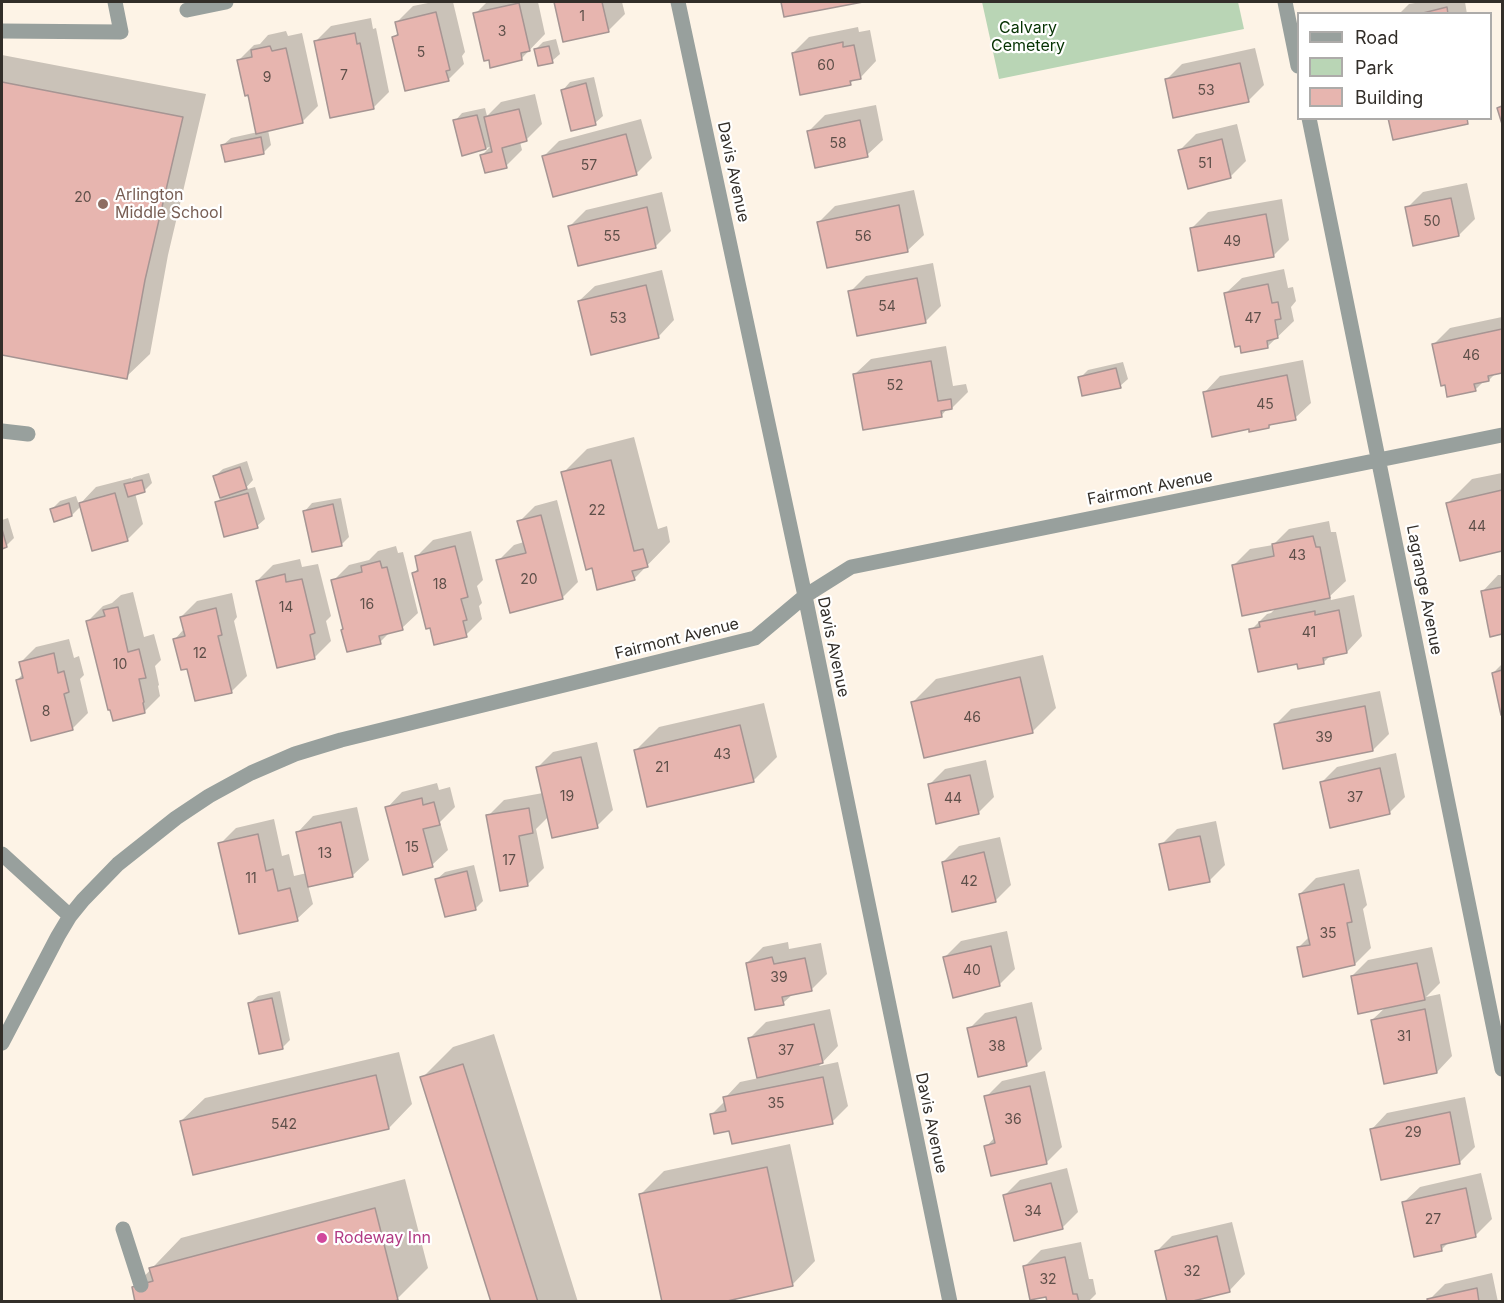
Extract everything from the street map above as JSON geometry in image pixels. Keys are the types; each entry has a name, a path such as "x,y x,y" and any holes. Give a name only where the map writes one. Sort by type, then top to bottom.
{"street":[{"path":"2,31 121,32 115,2"},
{"path":"187,10 226,2"},
{"name":"Davis Avenue","path":"678,2 805,596 950,1302"},
{"path":"1286,2 1297,56"},
{"name":"Lagrange Avenue","path":"1309,120 1503,1069"},
{"path":"2,431 28,434"},
{"name":"Fairmont Avenue","path":"2,1043 70,916 118,864 176,818 209,796 250,773 295,754 341,740 756,638 805,596 851,567 1503,435"},
{"path":"2,854 70,916"},
{"path":"123,1229 141,1285"}],"green space":[{"name":"Calvary Cemetery","path":"982,2 1238,2 1244,29 999,79"}],"building":[{"path":"554,2 602,2 609,32 563,42"},
{"path":"781,2 863,2 784,17"},
{"path":"519,3 530,51 521,53 522,60 490,68 489,60 484,61 473,13"},
{"path":"1447,7 1448,12 1427,12"},
{"path":"436,12 450,70 446,71 449,81 405,91 392,37 398,35 395,22"},
{"path":"355,33 357,44 360,43 374,109 330,118 314,41"},
{"path":"843,42 843,47 854,45 861,79 850,81 851,85 800,95 792,53"},
{"path":"270,46 272,51 286,48 303,123 256,134 248,95 245,96 237,60 252,57 251,50"},
{"path":"549,46 553,63 538,66 534,49"},
{"path":"1240,63 1249,102 1173,118 1165,79"},
{"path":"2,82 183,117 145,280 127,379 2,355"},
{"path":"586,83 596,125 571,131 561,90"},
{"path":"1502,106 1502,124 1497,108"},
{"path":"519,109 527,141 502,148 507,168 485,173 480,155 492,152 484,117"},
{"path":"477,115 486,149 462,156 453,120"},
{"path":"860,120 868,157 815,168 807,131"},
{"path":"1388,120 1467,120 1468,124 1393,140"},
{"path":"626,134 637,175 553,197 542,156"},
{"path":"261,137 264,154 225,162 221,145"},
{"path":"1222,139 1231,178 1188,189 1178,150"},
{"path":"1451,198 1459,236 1413,246 1405,207"},
{"path":"899,205 908,252 827,268 817,222"},
{"path":"647,207 656,248 578,266 568,226"},
{"path":"1266,214 1274,257 1198,271 1190,228"},
{"path":"917,278 926,323 857,336 848,291"},
{"path":"1268,284 1272,303 1278,302 1281,319 1275,320 1278,338 1267,341 1268,348 1241,353 1240,346 1235,347 1224,293"},
{"path":"646,285 659,338 591,355 578,301"},
{"path":"1502,329 1502,373 1488,376 1489,381 1474,384 1476,391 1447,397 1445,385 1441,386 1432,344"},
{"path":"931,361 938,401 951,399 952,409 941,411 942,417 863,430 853,374"},
{"path":"1116,368 1121,388 1082,396 1078,377"},
{"path":"1287,375 1296,420 1269,425 1269,428 1249,432 1249,429 1212,437 1203,392"},
{"path":"611,460 634,551 643,549 648,567 632,571 635,580 597,590 592,568 586,570 561,472"},
{"path":"240,467 247,489 220,498 213,476"},
{"path":"142,480 145,492 128,497 124,484"},
{"path":"1502,490 1502,551 1460,561 1446,503"},
{"path":"115,493 128,541 92,551 79,503"},
{"path":"248,493 258,528 224,537 215,502"},
{"path":"69,503 72,516 54,522 50,509"},
{"path":"333,504 342,546 312,552 303,511"},
{"path":"541,515 563,599 510,613 496,560 526,553 517,521"},
{"path":"2,529 7,547 2,549"},
{"path":"1313,536 1316,547 1320,547 1330,598 1242,616 1232,565 1274,556 1272,544"},
{"path":"455,546 468,597 461,599 467,620 463,621 467,637 434,645 430,628 426,629 412,573 418,571 415,556"},
{"path":"380,561 382,568 387,567 403,630 379,636 381,644 347,652 331,580 362,572 361,566"},
{"path":"285,574 286,582 302,579 315,633 310,635 315,659 277,668 256,581"},
{"path":"1502,587 1502,634 1490,637 1481,591"},
{"path":"118,607 128,652 139,649 146,678 139,679 145,713 113,721 110,710 108,710 86,621 105,616 103,610"},
{"path":"216,608 222,635 218,636 232,693 195,701 187,669 181,670 173,639 185,636 180,617"},
{"path":"1339,610 1347,653 1323,658 1324,664 1298,669 1297,664 1258,672 1249,629 1260,627 1259,622 1315,611 1315,615"},
{"path":"54,653 58,673 64,671 69,692 64,694 73,730 31,741 16,680 23,678 19,662"},
{"path":"1502,670 1502,715 1501,715 1492,673"},
{"path":"1020,677 1033,733 924,758 911,702"},
{"path":"1365,706 1373,751 1283,769 1274,724"},
{"path":"740,725 754,782 647,807 634,750"},
{"path":"581,757 598,828 552,838 536,767"},
{"path":"1380,768 1390,814 1330,828 1320,782"},
{"path":"970,775 979,814 936,824 928,784"},
{"path":"422,798 423,805 434,802 440,825 423,829 433,867 403,875 385,807"},
{"path":"529,808 533,833 519,836 528,886 500,891 486,815"},
{"path":"341,822 353,877 308,887 296,832"},
{"path":"258,834 266,871 273,869 278,891 290,888 298,921 239,934 218,843"},
{"path":"1200,836 1210,882 1169,890 1159,844"},
{"path":"984,852 996,902 952,912 942,862"},
{"path":"467,871 476,910 445,917 435,879"},
{"path":"1344,884 1352,922 1347,923 1355,965 1303,977 1297,947 1310,945 1299,894"},
{"path":"991,946 1000,986 953,998 943,957"},
{"path":"772,957 774,964 805,958 812,991 782,997 784,1005 755,1010 746,963"},
{"path":"1417,963 1425,1000 1358,1014 1351,976"},
{"path":"272,998 283,1049 259,1054 248,1003"},
{"path":"1425,1009 1437,1073 1384,1084 1371,1020"},
{"path":"1016,1017 1027,1066 978,1077 967,1028"},
{"path":"814,1024 823,1063 757,1078 748,1038"},
{"path":"463,1064 538,1302 491,1302 420,1077"},
{"path":"376,1075 389,1129 193,1175 180,1121"},
{"path":"823,1077 833,1124 732,1144 729,1131 714,1134 710,1114 726,1111 723,1097"},
{"path":"1030,1086 1047,1164 991,1176 984,1146 995,1143 984,1096"},
{"path":"1450,1112 1460,1164 1381,1180 1370,1129"},
{"path":"767,1167 793,1286 723,1302 662,1302 639,1194"},
{"path":"1051,1183 1063,1229 1014,1241 1003,1195"},
{"path":"1466,1188 1476,1237 1441,1245 1442,1251 1414,1257 1402,1202"},
{"name":"Rodeway Inn","path":"375,1208 398,1300 391,1302 135,1302 132,1287 153,1281 149,1268"},
{"path":"1217,1236 1230,1292 1189,1302 1167,1302 1155,1251"},
{"path":"1065,1257 1073,1294 1077,1294 1079,1302 1047,1302 1046,1297 1030,1300 1023,1266"},
{"path":"1477,1288 1479,1302 1428,1302 1427,1299"}],"place":[{"name":"Arlington Middle School","path":"103,204"},
{"name":"Rodeway Inn","path":"322,1238"}]}
